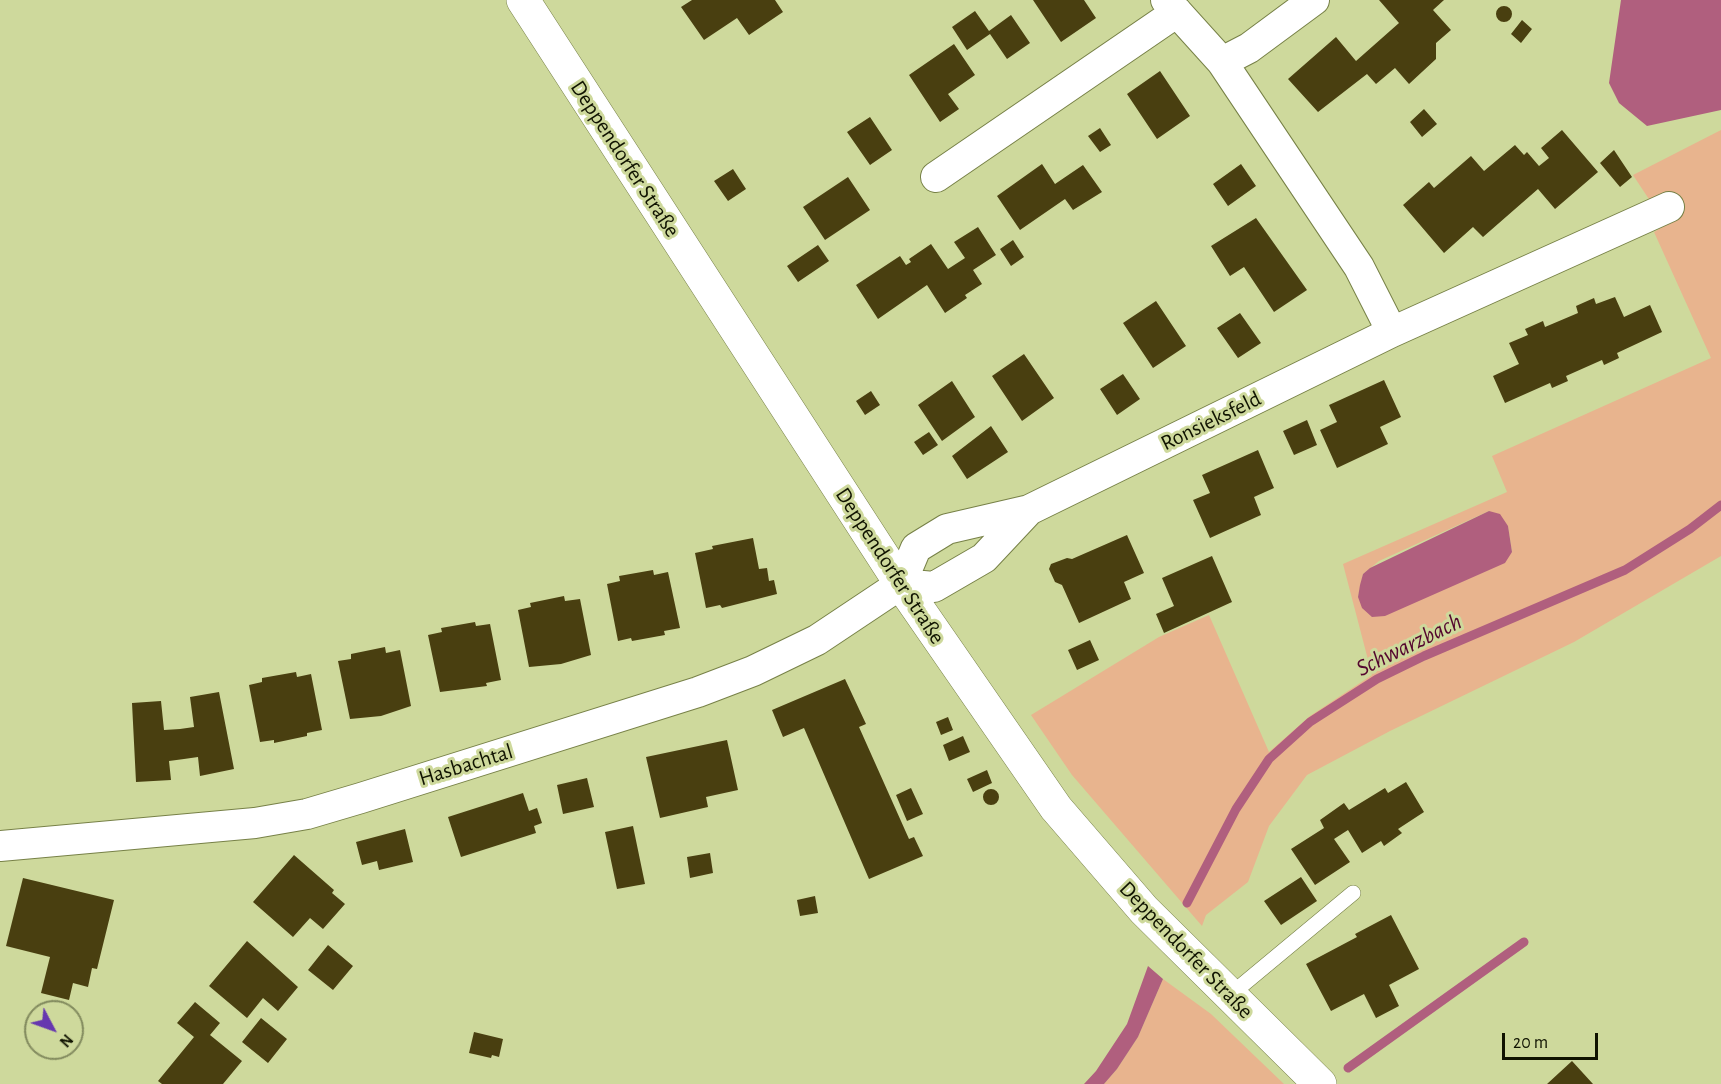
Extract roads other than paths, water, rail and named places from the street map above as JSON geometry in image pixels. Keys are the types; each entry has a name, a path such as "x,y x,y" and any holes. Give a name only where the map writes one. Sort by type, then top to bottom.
{"street":[{"name":"Deppendorfer Straße","path":"523,0 901,584 1056,808 1144,910 1320,1084"},
{"path":"1222,62 1249,48 1314,0"},
{"path":"936,177 1172,6 1222,62 1359,267 1392,332"},
{"name":"Ronsieksfeld","path":"1029,510 984,558 934,587 901,584 916,548 947,529 1029,510 1392,332 1669,207"},
{"name":"Hasbachtal","path":"0,846 255,823 307,814 688,695 753,671 817,640 901,584"}],"lane":[{"path":"1229,996 1353,893"}],"waterway":[{"name":"Schwarzbach","path":"1187,903 1236,809 1269,759 1310,722 1377,679 1424,656 1625,570 1690,529 1721,505"},
{"path":"1348,1068 1524,942"}]}
